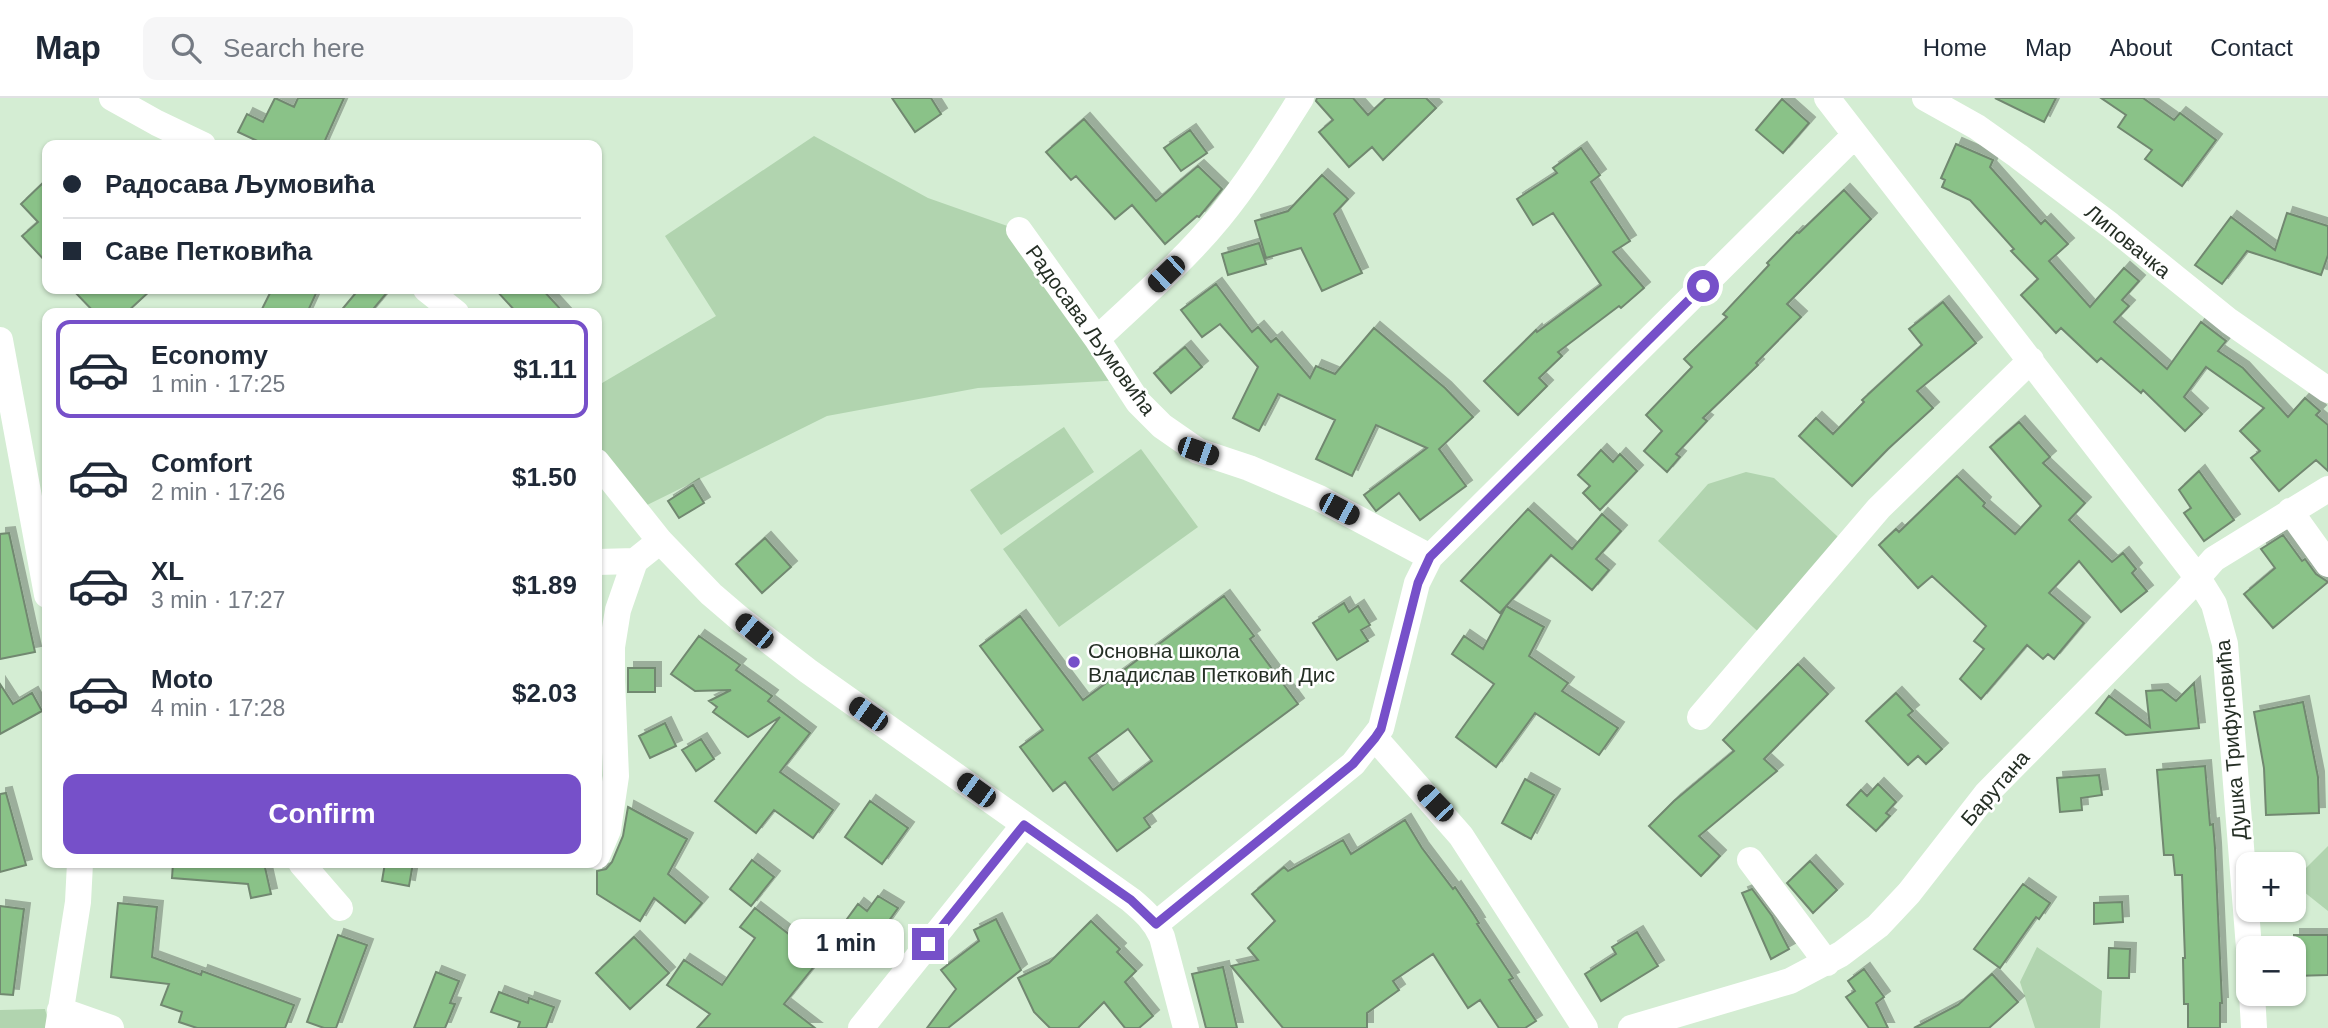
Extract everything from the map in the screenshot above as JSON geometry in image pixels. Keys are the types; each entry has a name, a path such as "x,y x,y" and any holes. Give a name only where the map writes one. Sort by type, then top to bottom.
{"street":[{"path":"112,98 157,124 192,140"},
{"path":"1097,339 1166,274 1217,220 1261,162 1301,98"},
{"name":"Душка Трифуновића","path":"1827,98 2198,578 2214,604 2225,644 2248,936"},
{"name":"Липовачка","path":"1926,98 1977,127 2018,156 2110,225 2229,321 2328,390"},
{"path":"1156,924 1353,764 1381,729 1418,583 1430,557 1855,135"},
{"name":"Радосава Љумовића","path":"1019,230 1097,339 1138,402 1161,426 1198,451 1249,468 1319,498 1430,557"},
{"path":"432,294 450,308"},
{"path":"0,340 42,568"},
{"path":"1700,716 1879,508 2031,360"},
{"path":"602,467 660,541 711,594 769,643 1131,900 1156,924 1167,951 1186,1028"},
{"name":"Барутана","path":"1630,1028 1790,981 1827,963 1878,926 1909,893 1987,793 2214,559 2328,489"},
{"path":"2290,511 2328,564"},
{"path":"602,843 608,830 616,776 612,679 618,610 635,561 660,541"},
{"path":"602,562 635,561"},
{"path":"1375,738 1461,836 1585,1028"},
{"path":"861,1028 1024,825"},
{"path":"1750,860 1827,963"},
{"path":"80,868 78,902 59,1019 111,1028"},
{"path":"305,868 340,908"},
{"path":"2253,1006 2254,1028"}],"green space":[{"path":"814,136 928,198 1019,230 1123,380 978,388 827,416 635,511 602,468 602,383 716,316 665,236"},
{"path":"1064,427 1094,472 1001,535 970,490"},
{"path":"1141,449 1198,527 1059,627 1003,549"},
{"path":"1746,472 1774,478 1849,547 1764,637 1658,541 1708,484"},
{"path":"2328,846 2328,911 2306,894 2306,868"},
{"path":"2037,947 2102,991 2100,1028 2035,1028 2020,982"},
{"path":"45,1009 50,1028 0,1028 0,1010"}],"building":[{"path":"275,98 294,107 298,98 344,98 325,140 255,140 238,132 247,114 263,122"},
{"path":"892,98 931,98 941,114 915,132"},
{"path":"1317,98 1353,98 1368,115 1386,98 1426,98 1436,108 1383,160 1372,147 1349,167 1319,132 1333,120 1316,101"},
{"path":"1995,98 2056,98 2044,122"},
{"path":"2101,98 2143,98 2174,120 2180,113 2216,140 2182,186 2145,159 2152,150 2118,127 2126,115"},
{"path":"1782,99 1809,123 1783,153 1756,130"},
{"path":"1084,119 1156,201 1198,166 1222,189 1199,217 1165,244 1132,205 1115,219 1076,176 1071,180 1046,152"},
{"path":"1190,130 1207,153 1181,171 1164,148"},
{"path":"1956,144 1993,160 1990,167 2041,224 2045,220 2068,244 2049,261 2090,307 2124,268 2139,281 2122,300 2129,306 2114,322 2167,369 2201,322 2226,341 2218,351 2243,368 2288,417 2305,398 2320,411 2316,415 2328,425 2328,471 2316,460 2279,491 2251,458 2260,451 2240,431 2264,408 2206,367 2184,397 2202,414 2185,431 2143,390 2141,393 2101,358 2097,362 2061,328 2056,333 2021,295 2038,279 2011,251 2014,249 1970,200 1942,187 1945,180 1941,178"},
{"path":"1581,148 1600,175 1591,182 1630,241 1613,252 1644,288 1621,308 1619,306 1558,352 1562,356 1539,378 1547,386 1518,415 1484,381 1536,330 1537,332 1601,285 1553,213 1533,225 1517,199 1557,173 1553,168"},
{"path":"1322,175 1348,199 1334,214 1362,273 1322,291 1301,248 1266,258 1255,221 1288,211"},
{"path":"42,184 42,258 22,236 38,222 21,204"},
{"path":"1844,190 1871,219 1787,304 1801,317 1756,363 1758,365 1703,418 1707,421 1676,454 1680,457 1667,472 1644,451 1662,431 1646,415 1692,367 1684,359 1727,317 1723,314 1769,265 1767,263"},
{"path":"2287,213 2328,226 2328,255 2321,275 2247,251 2222,284 2195,265 2231,217 2275,250"},
{"path":"1259,243 1266,264 1228,275 1222,254"},
{"path":"1216,284 1252,332 1258,327 1271,342 1276,338 1310,378 1316,366 1335,374 1374,328 1445,388 1473,417 1439,449 1466,486 1420,520 1399,493 1376,511 1364,495 1427,448 1376,425 1352,476 1316,459 1335,420 1278,394 1259,431 1233,418 1258,367 1220,324 1202,337 1181,310"},
{"path":"77,294 147,294 131,308 90,308"},
{"path":"270,294 316,294 309,308 262,308"},
{"path":"355,294 386,294 374,308 343,308"},
{"path":"500,294 547,294 559,308 512,308"},
{"path":"1943,302 1976,343 1917,391 1933,408 1852,486 1799,436 1816,418 1833,434 1864,402 1862,400 1922,345 1909,329"},
{"path":"1185,347 1202,367 1171,393 1154,373"},
{"path":"2019,422 2050,457 2043,463 2085,503 2069,520 2112,562 2123,553 2136,569 2132,573 2147,591 2121,612 2079,561 2049,593 2084,623 2054,659 2048,654 2043,659 2027,645 1981,699 1960,679 1984,649 1974,641 1986,626 1932,576 1918,588 1879,545 1896,529 1899,532 1957,476 1985,503 1983,506 2015,534 2041,506 1990,447"},
{"path":"1601,450 1613,462 1620,454 1637,471 1600,510 1583,493 1590,486 1578,475"},
{"path":"2199,471 2234,520 2204,541 2184,513 2191,508 2179,490"},
{"path":"693,485 704,503 679,518 668,501"},
{"path":"1528,509 1572,549 1602,514 1621,531 1596,559 1609,570 1592,590 1551,555 1500,613 1461,581"},
{"path":"9,533 35,652 0,659 0,534"},
{"path":"2283,535 2302,561 2305,559 2316,574 2328,582 2273,628 2244,594 2275,568 2261,549"},
{"path":"765,538 791,567 762,593 736,564"},
{"path":"1224,596 1254,636 1250,639 1298,704 1144,818 1150,827 1117,851 1065,782 1053,791 1020,747 1043,730 980,646 1020,616 1083,700","holes":["1128,729 1152,761 1113,790 1089,758"]},
{"path":"1344,603 1349,612 1358,606 1370,625 1361,630 1368,641 1337,660 1313,623"},
{"path":"1506,606 1544,627 1529,656 1568,683 1562,691 1618,728 1599,755 1535,713 1496,767 1456,737 1494,684 1452,654 1464,636 1483,649"},
{"path":"699,636 740,665 736,670 772,696 768,701 810,733 780,772 833,810 813,838 774,810 756,833 715,801 780,717 748,737 713,712 717,707 709,701 731,690 695,691 671,674"},
{"path":"1798,664 1828,694 1764,759 1777,771 1699,836 1720,856 1701,876 1649,826 1674,801 1734,751 1723,740"},
{"path":"628,668 655,668 655,692 628,692"},
{"path":"2194,683 2199,728 2126,735 2096,713 2109,696 2150,727 2146,691 2162,690 2176,701"},
{"path":"0,684 13,704 32,693 42,711 0,734"},
{"path":"1896,693 1913,711 1908,715 1942,749 1926,764 1918,756 1908,765 1866,721"},
{"path":"2303,702 2318,777 2319,813 2266,815 2264,768 2254,712"},
{"path":"665,723 676,746 650,758 639,736"},
{"path":"701,739 714,759 696,771 682,750"},
{"path":"2205,766 2210,825 2213,824 2215,848 2222,1003 2220,1028 2188,1028 2188,1004 2184,1004 2182,875 2175,875 2173,855 2164,855 2157,770"},
{"path":"2099,775 2102,795 2081,798 2082,810 2060,812 2057,778"},
{"path":"1525,779 1554,795 1531,839 1502,823"},
{"path":"1878,784 1896,802 1886,813 1890,816 1876,831 1847,805 1861,790 1867,796"},
{"path":"6,793 26,865 0,872 0,794"},
{"path":"870,801 908,828 882,864 845,837"},
{"path":"628,807 687,839 668,874 702,903 685,923 654,898 640,921 597,894 597,871 606,869 612,862 623,836"},
{"path":"1405,820 1422,848 1453,889 1455,887 1474,915 1479,923 1477,924 1513,978 1509,980 1536,1021 1525,1028 1499,1028 1480,1000 1468,1008 1433,954 1393,981 1399,990 1367,1013 1367,1028 1283,1028 1231,966 1258,960 1248,948 1275,921 1252,894 1284,867 1288,871 1343,840 1351,854"},
{"path":"752,860 774,877 751,906 730,889"},
{"path":"1810,861 1837,890 1813,913 1787,883"},
{"path":"173,868 265,868 271,894 251,898 248,884 172,878"},
{"path":"384,868 412,868 409,886 382,881"},
{"path":"2023,884 2050,903 2039,919 2036,917 2000,968 1974,949"},
{"path":"1752,889 1772,916 1789,949 1771,959 1742,893"},
{"path":"878,896 898,908 868,950 839,930 858,904 867,911"},
{"path":"2122,902 2123,922 2094,924 2094,903"},
{"path":"118,903 157,907 152,957 201,975 202,971 294,1005 285,1028 197,1028 179,1022 182,1012 161,1005 169,984 111,977"},
{"path":"0,906 24,909 13,995 0,994"},
{"path":"755,908 794,938 802,928 828,949 784,1004 815,1028 697,1028 710,1014 667,985 684,960 722,985 755,938 740,927"},
{"path":"996,919 1021,970 948,1028 927,1028 956,989 941,970 979,941 974,930"},
{"path":"1091,921 1120,949 1117,952 1136,971 1125,982 1153,1016 1139,1028 1125,1028 1104,1002 1078,1028 1050,1028 1034,1012 1018,978 1049,963"},
{"path":"1637,932 1658,966 1601,1001 1585,974 1616,954 1612,947"},
{"path":"338,935 367,945 336,1028 324,1028 307,1022"},
{"path":"2328,935 2328,975 2306,976 2306,936 2294,936"},
{"path":"634,937 669,973 630,1009 596,973"},
{"path":"2109,948 2130,949 2129,978 2108,978"},
{"path":"1223,967 1237,1028 1206,1028 1192,974"},
{"path":"1864,969 1884,997 1876,1003 1888,1028 1869,1028 1846,997 1855,991 1848,981"},
{"path":"436,972 459,981 450,1003 455,1004 445,1028 414,1028"},
{"path":"1992,974 2018,1002 1989,1028 1914,1028 1958,1005"},
{"path":"499,992 528,1003 529,998 554,1007 546,1028 518,1028 520,1022 491,1012"}],"place":[{"name":"Основна школа Владислав Петковић Дис","path":"1074,662"}],"route":[{"path":"928,944 1024,825 1131,900 1156,924 1353,764 1381,729 1418,583 1430,557 1703,286"}]}
